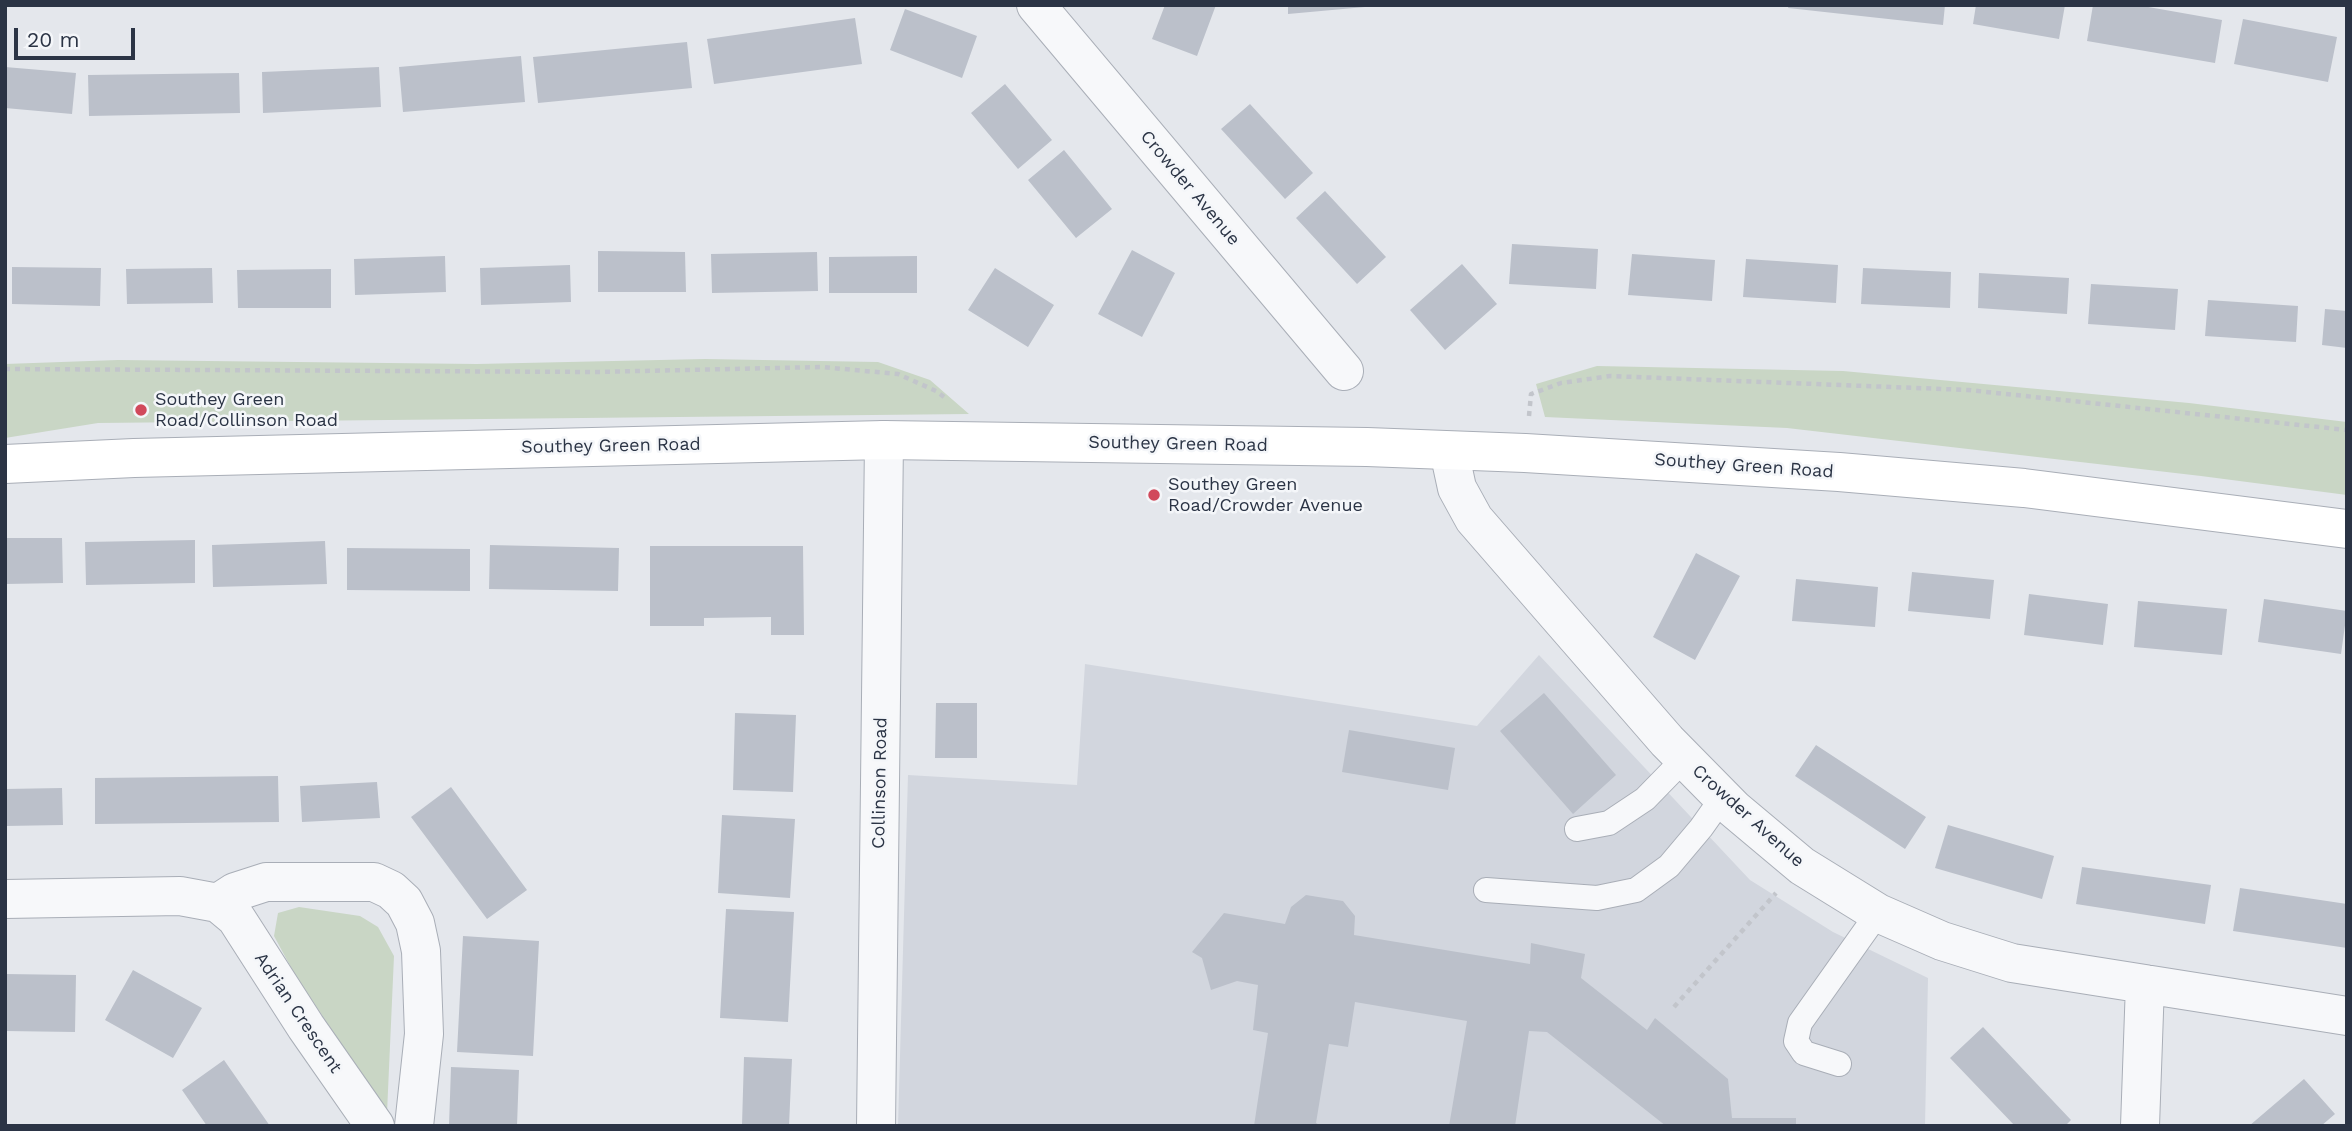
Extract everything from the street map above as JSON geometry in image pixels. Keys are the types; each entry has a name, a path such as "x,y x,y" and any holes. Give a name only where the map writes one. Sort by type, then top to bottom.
{"street":[{"name":"Crowder Avenue","path":"1036,5 1344,371"},
{"name":"Southey Green Road","path":"5,464 134,458 884,440 1367,447 1525,453 1839,472 2024,488 2347,529"},
{"name":"Collinson Road","path":"876,1126 884,440"},
{"name":"Crowder Avenue","path":"1449,451 1457,488 1474,519 1685,759 1723,797 1801,866 1878,913 1942,941 2012,963 2347,1016"},
{"path":"5,899 180,896 218,903 234,892 266,883 306,882 374,882 391,890 404,902 415,923 421,951 425,1034 414,1126"},
{"name":"Adrian Crescent","path":"218,903 236,918 306,1027 375,1126"},
{"path":"2140,1126 2145,984"}],"lane":[{"path":"1577,829 1609,823 1645,799 1685,759"},
{"path":"1486,890 1597,898 1636,890 1669,866 1723,797"},
{"path":"1839,1064 1804,1052 1796,1041 1800,1023 1878,913"}],"path":[{"path":"5,369 595,372 822,367 898,374 936,391 956,406 967,441"},
{"path":"1525,453 1531,394 1560,383 1610,376 1968,390 2311,424 2347,430"},
{"path":"1674,1007 1801,866"}],"shaded area":[{"path":"1539,655 1750,880 1833,932 1928,978 1925,1126 898,1126 908,775 1077,785 1085,664 1477,726"}],"green space":[{"path":"705,359 878,362 930,380 969,414 98,423 5,438 5,364 118,360 477,364"},
{"path":"1597,366 1843,371 2189,403 2347,422 2347,495 1787,428 1545,417 1536,384"},
{"path":"299,907 360,916 378,927 394,956 387,1113 294,973 274,936 278,913"}],"building":[{"path":"1165,5 1216,5 1197,56 1152,39"},
{"path":"1288,5 1365,5 1365,7 1288,14"},
{"path":"1789,5 1945,5 1943,25 1788,8"},
{"path":"1976,5 2065,5 2059,39 1973,24"},
{"path":"2093,5 2137,5 2222,20 2215,63 2087,41"},
{"path":"905,9 977,36 962,78 890,50"},
{"path":"855,18 862,64 714,84 707,39"},
{"path":"2243,19 2337,37 2328,82 2234,64"},
{"path":"687,42 692,88 538,103 533,57"},
{"path":"521,56 525,102 403,112 399,67"},
{"path":"5,67 76,73 72,114 5,108"},
{"path":"379,67 381,107 263,113 262,72"},
{"path":"239,73 240,113 89,116 88,75"},
{"path":"1005,84 1052,140 1018,169 971,113"},
{"path":"1250,104 1313,173 1285,199 1221,129"},
{"path":"1064,150 1112,209 1076,238 1028,180"},
{"path":"1325,191 1386,257 1357,284 1296,218"},
{"path":"1512,244 1598,249 1596,289 1509,284"},
{"path":"1132,250 1175,273 1142,337 1098,314"},
{"path":"598,251 685,252 686,292 598,292"},
{"path":"817,252 818,291 712,293 711,254"},
{"path":"1632,254 1715,260 1712,301 1628,295"},
{"path":"445,256 446,292 355,295 354,259"},
{"path":"917,256 917,293 829,293 829,257"},
{"path":"1746,259 1838,265 1836,303 1743,297"},
{"path":"1462,264 1497,304 1445,350 1410,310"},
{"path":"570,265 571,302 481,305 480,268"},
{"path":"12,267 101,268 100,306 12,304"},
{"path":"212,268 213,303 127,304 126,269"},
{"path":"995,268 1054,305 1028,347 968,310"},
{"path":"1863,268 1951,272 1950,308 1861,304"},
{"path":"331,269 331,308 238,308 237,270"},
{"path":"1979,273 2069,278 2067,314 1978,308"},
{"path":"2091,284 2178,289 2175,330 2088,324"},
{"path":"2208,300 2298,306 2296,342 2205,336"},
{"path":"2325,309 2347,311 2347,348 2322,345"},
{"path":"5,538 62,538 63,583 5,584"},
{"path":"195,540 195,583 86,585 85,542"},
{"path":"325,541 327,584 213,587 212,545"},
{"path":"490,545 619,548 618,591 489,589"},
{"path":"650,546 803,546 804,635 771,635 771,617 704,618 704,626 650,626"},
{"path":"347,548 470,549 470,591 347,590"},
{"path":"1696,553 1740,576 1695,660 1653,637"},
{"path":"1912,572 1994,580 1990,619 1908,611"},
{"path":"1796,579 1878,587 1875,627 1792,621"},
{"path":"2029,594 2108,604 2103,645 2024,635"},
{"path":"2264,599 2347,611 2341,654 2258,642"},
{"path":"2138,601 2227,609 2222,655 2134,647"},
{"path":"1544,693 1616,775 1573,814 1500,731"},
{"path":"936,703 977,703 977,758 935,758"},
{"path":"735,713 796,715 793,792 733,790"},
{"path":"1349,730 1455,748 1448,790 1342,772"},
{"path":"1816,745 1926,817 1905,849 1795,776"},
{"path":"278,776 279,822 95,824 95,778"},
{"path":"377,782 380,818 302,822 300,786"},
{"path":"451,787 527,890 487,919 411,817"},
{"path":"62,788 63,825 5,826 5,789"},
{"path":"722,815 795,819 790,898 718,893"},
{"path":"1948,825 2054,856 2042,899 1935,868"},
{"path":"2082,867 2211,885 2205,924 2076,904"},
{"path":"2240,888 2347,904 2347,948 2233,931"},
{"path":"1306,895 1343,901 1355,916 1354,935 1530,964 1531,943 1585,954 1581,978 1647,1030 1655,1018 1728,1079 1732,1118 1796,1118 1796,1126 1666,1126 1547,1032 1529,1031 1515,1126 1449,1126 1467,1021 1355,1002 1348,1047 1329,1044 1316,1123 1321,1126 1254,1126 1268,1033 1253,1030 1258,985 1237,981 1211,990 1202,958 1192,952 1224,913 1285,924 1291,907"},
{"path":"726,909 794,912 788,1022 720,1018"},
{"path":"463,936 539,941 533,1056 457,1052"},
{"path":"133,970 202,1008 173,1058 105,1020"},
{"path":"5,974 76,975 75,1032 5,1031"},
{"path":"1983,1027 2071,1120 2065,1126 2015,1126 1950,1058"},
{"path":"744,1057 792,1059 789,1126 742,1125"},
{"path":"224,1060 270,1126 207,1126 182,1090"},
{"path":"451,1067 519,1070 517,1126 449,1126"},
{"path":"2304,1079 2335,1114 2321,1126 2249,1126"}],"place":[{"name":"Southey Green Road/Collinson Road","path":"141,410"},
{"name":"Southey Green Road/Crowder Avenue","path":"1154,495"}]}
